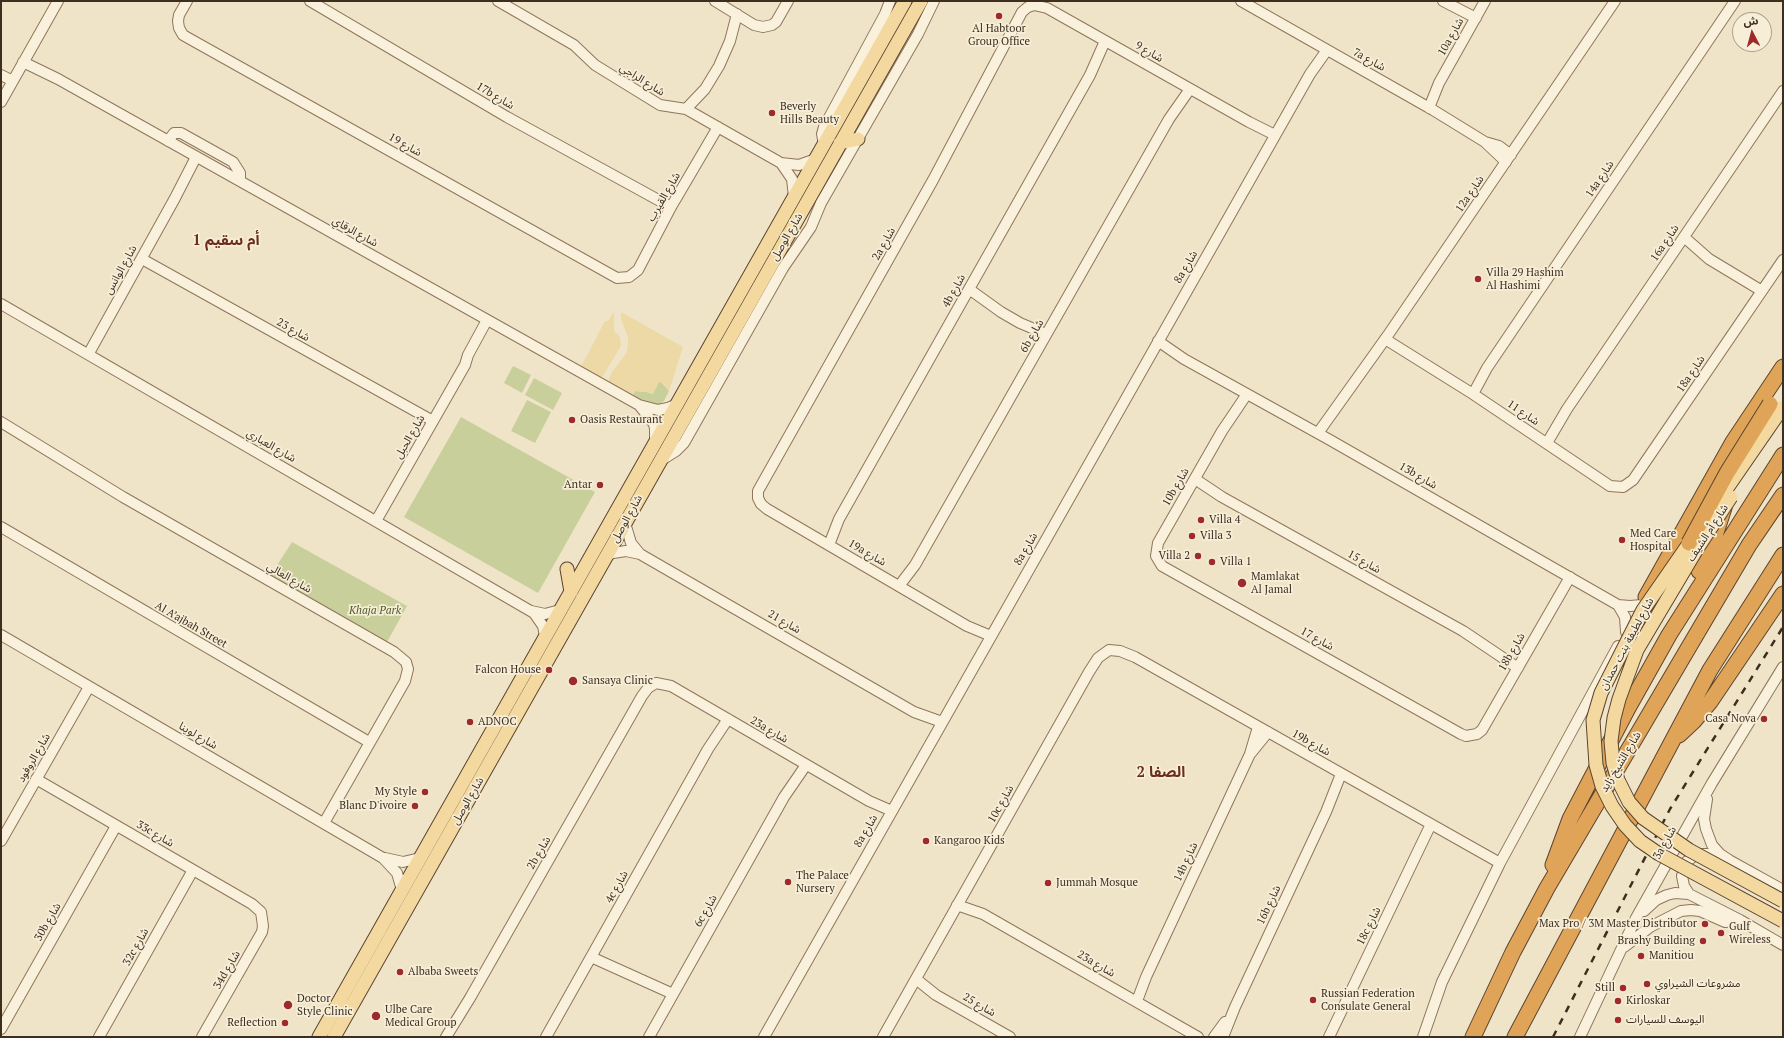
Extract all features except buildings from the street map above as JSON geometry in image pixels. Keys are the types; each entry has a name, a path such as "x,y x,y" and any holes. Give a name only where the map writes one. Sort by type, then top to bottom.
{"highway":[{"path":"1642,605 1745,424 1783,367"},
{"path":"1689,543 1727,473 1776,405 1783,385"},
{"path":"1669,635 1680,606 1718,531 1732,461 1745,424"},
{"path":"1547,888 1557,853 1570,819 1628,708 1669,635 1783,455"},
{"name":"شارع الشيخ زايد","path":"1473,1037 1547,888 1749,545 1783,495"},
{"path":"1515,1037 1710,670 1783,555"},
{"path":"1672,740 1694,721 1706,707 1783,594"}],"main road":[{"name":"شارع الوصل","path":"334,1037 416,893 440,837 560,610 905,1"},
{"name":"شارع الوصل","path":"318,1037 420,858 440,837 606,556 921,1"},
{"path":"840,143 858,139"},
{"name":"شارع أم الشيف","path":"1637,650 1697,549 1783,418"},
{"name":"شارع لطيفة بنت حمدان","path":"1689,543 1644,610 1601,693 1593,720 1596,765 1602,786 1612,806 1625,825 1640,841 1659,854 1783,921"},
{"path":"567,569 571,592"},
{"name":"شارع لطيفة بنت حمدان","path":"1637,650 1619,699 1614,718 1611,740 1613,763 1618,780 1629,802 1643,818 1689,850 1783,901"},
{"path":"416,893 417,908"}],"street":[{"path":"1,102 58,1"},
{"name":"شارع 19","path":"187,1 179,15 178,21 179,28 184,35 190,39 614,277 629,277"},
{"name":"17b شارع","path":"310,1 507,118 670,207"},
{"name":"شارع الراجي","path":"498,1 574,45 595,65 660,105 686,109 781,163 799,165 816,159"},
{"path":"715,1 754,25 763,27 772,25 776,22 788,1"},
{"name":"شارع الوصل","path":"824,144 822,137 824,127 885,14 890,1"},
{"path":"659,462 684,444 783,268 811,227 821,203 918,34 934,1"},
{"name":"7a شارع","path":"1240,1 1425,106 1485,142 1499,146 1508,158"},
{"name":"10a شارع","path":"1425,106 1485,1"},
{"name":"12a شارع","path":"1322,435 1343,400 1615,1"},
{"name":"14a شارع","path":"1470,392 1736,2"},
{"path":"1446,3 1474,21"},
{"name":"شارع 9","path":"1034,5 1047,8 1187,87 1273,138"},
{"name":"2a شارع","path":"758,498 758,491 761,485 933,180 1022,12 1028,7 1034,5"},
{"path":"686,109 705,89 719,66 730,41 737,14"},
{"name":"4b شارع","path":"825,543 1108,43"},
{"name":"8a شارع","path":"764,1037 1310,74 1323,48"},
{"name":"شارع الرقاي","path":"25,60 639,405 658,410 677,404"},
{"path":"1,75 13,82"},
{"name":"6b شارع","path":"903,588 1187,87"},
{"name":"16a شارع","path":"1544,441 1783,91"},
{"name":"شارع القيرب","path":"629,277 638,270 670,207 718,127"},
{"path":"168,141 174,133 181,133 233,162 240,173 240,181"},
{"name":"شارع الوانس","path":"89,354 198,158"},
{"name":"شارع الراجي","path":"781,163 792,179 794,197"},
{"path":"1682,240 1760,294"},
{"name":"شارع 23","path":"142,259 433,421"},
{"name":"18a شارع","path":"1610,486 1623,487 1633,480 1783,260"},
{"path":"967,292 1045,337"},
{"name":"شارع العباري","path":"1,304 529,610 541,621 546,636"},
{"name":"شارع الحبل","path":"376,521 490,322"},
{"name":"شارع 11","path":"1387,337 1610,486"},
{"name":"13b شارع","path":"1157,344 1322,435 1618,605 1642,605"},
{"name":"10b شارع","path":"1156,556 1158,543 1244,392"},
{"name":"شارع الرقاي","path":"639,405 654,424 655,442"},
{"name":"شارع العالي","path":"1,422 123,497 400,656 406,662 408,674 324,823"},
{"name":"شارع 15","path":"1193,482 1463,631 1519,665"},
{"name":"19a شارع","path":"758,498 761,504 767,509 967,626 988,641"},
{"name":"شارع 21","path":"625,523 631,543 640,554"},
{"name":"Al A’ajbah Street","path":"1,527 369,742"},
{"name":"شارع 21","path":"606,556 619,551 640,554 915,712 942,722"},
{"name":"شارع 17","path":"1156,556 1162,566 1461,734 1472,735"},
{"name":"18b شارع","path":"1472,735 1482,730 1570,577"},
{"path":"1618,605 1625,617 1626,632"},
{"path":"1423,1037 1442,982 1500,863 1642,605"},
{"name":"شارع العباري","path":"529,610 545,614 560,610"},
{"name":"شارع لوينا","path":"1,635 383,858 397,873 402,890"},
{"name":"19b شارع","path":"1110,650 1128,654 1500,863"},
{"name":"10c شارع","path":"883,1037 1089,672 1098,658 1110,650"},
{"name":"3a شارع","path":"1580,1037 1636,918 1712,783 1783,667"},
{"name":"23a شارع","path":"656,683 671,686 890,814"},
{"name":"2b شارع","path":"446,1037 470,998 642,696 648,688 656,683"},
{"name":"شارع الروفود","path":"1,841 89,686"},
{"name":"شارع 21","path":"915,712 936,732"},
{"name":"4c شارع","path":"546,1037 725,718"},
{"name":"14b شارع","path":"1133,999 1145,979 1250,754 1258,727"},
{"name":"14b شارع","path":"1250,754 1268,732"},
{"name":"6c شارع","path":"649,1037 803,764"},
{"name":"16b شارع","path":"1223,1037 1235,1007 1326,812 1345,776"},
{"name":"33c شارع","path":"36,779 252,904 261,912"},
{"path":"1712,783 1705,808 1704,819 1708,837 1720,854 1783,890"},
{"name":"18c شارع","path":"1329,1037 1431,824"},
{"name":"30b شارع","path":"1,1029 116,826"},
{"path":"1689,894 1684,886 1682,876 1686,862 1697,854 1720,854"},
{"name":"شارع لوينا","path":"383,858 403,862 420,858"},
{"name":"32c شارع","path":"99,1037 193,870"},
{"path":"1636,918 1661,898 1675,893 1689,894 1783,944"},
{"name":"23a شارع","path":"959,901 1198,1037"},
{"path":"1622,948 1650,927 1681,911 1700,911 1725,922 1740,920"},
{"name":"34d شارع","path":"202,1037 262,932 264,926 261,912"},
{"path":"593,953 671,998"},
{"name":"شارع 25","path":"914,983 1010,1037"},
{"name":"16b شارع","path":"1214,1037 1235,1007"}],"green space":[{"path":"513,366 531,375 522,393 504,383"},
{"path":"534,378 562,393 553,410 525,395"},
{"path":"661,382 669,391 664,401 660,404 655,406 635,401 633,395 635,391 653,394 657,383"},
{"path":"527,400 551,412 535,443 511,431"},
{"path":"461,417 595,492 538,593 404,517"},
{"name":"Khaja Park","path":"292,542 407,606 387,642 270,576"}],"sand":[{"path":"614,312 614,331 620,337 621,346 601,379 581,367 605,321 608,321"},
{"path":"621,312 683,347 669,391 663,383 659,382 653,394 635,391 633,395 634,401 607,384 612,372 627,352 628,337 621,319"}],"railway":[{"path":"1553,1037 1670,809 1783,627"}],"place":[{"name":"Al Habtoor Group Office","path":"999,16"},
{"name":"Beverly Hills Beauty","path":"772,113"},
{"name":"Villa 29 Hashim Al Hashimi","path":"1478,279"},
{"name":"Oasis Restaurant","path":"572,420"},
{"name":"Antar","path":"600,485"},
{"name":"Villa 4","path":"1201,520"},
{"name":"Villa 3","path":"1192,536"},
{"name":"Med Care Hospital","path":"1622,540"},
{"name":"Villa 2","path":"1198,556"},
{"name":"Villa 1","path":"1212,562"},
{"name":"Mamlakat Al Jamal","path":"1242,583"},
{"name":"Falcon House","path":"549,670"},
{"name":"Sansaya Clinic","path":"573,681"},
{"name":"Casa Nova","path":"1764,719"},
{"name":"ADNOC","path":"470,722"},
{"name":"My Style","path":"425,792"},
{"name":"Blanc D'ivoire","path":"415,806"},
{"name":"Kangaroo Kids","path":"926,841"},
{"name":"The Palace Nursery","path":"788,882"},
{"name":"Jummah Mosque","path":"1048,883"},
{"name":"Max Pro / 3M Master Distributor","path":"1705,924"},
{"name":"Gulf Wireless","path":"1721,933"},
{"name":"Brashy Building","path":"1703,941"},
{"name":"Manitiou","path":"1641,956"},
{"name":"Albaba Sweets","path":"400,972"},
{"name":"مشروعات الشيراوي","path":"1647,984"},
{"name":"Still","path":"1623,988"},
{"name":"Russian Federation Consulate General","path":"1313,1000"},
{"name":"Kirloskar","path":"1618,1001"},
{"name":"Doctor Style Clinic","path":"288,1005"},
{"name":"Ulbe Care Medical Group","path":"376,1016"},
{"name":"اليوسف للسيارات","path":"1618,1020"},
{"name":"Reflection","path":"285,1023"}],"district":[{"name":"أم سقيم 1","path":"226,241"},
{"name":"الصفا 2","path":"1161,773"}]}
